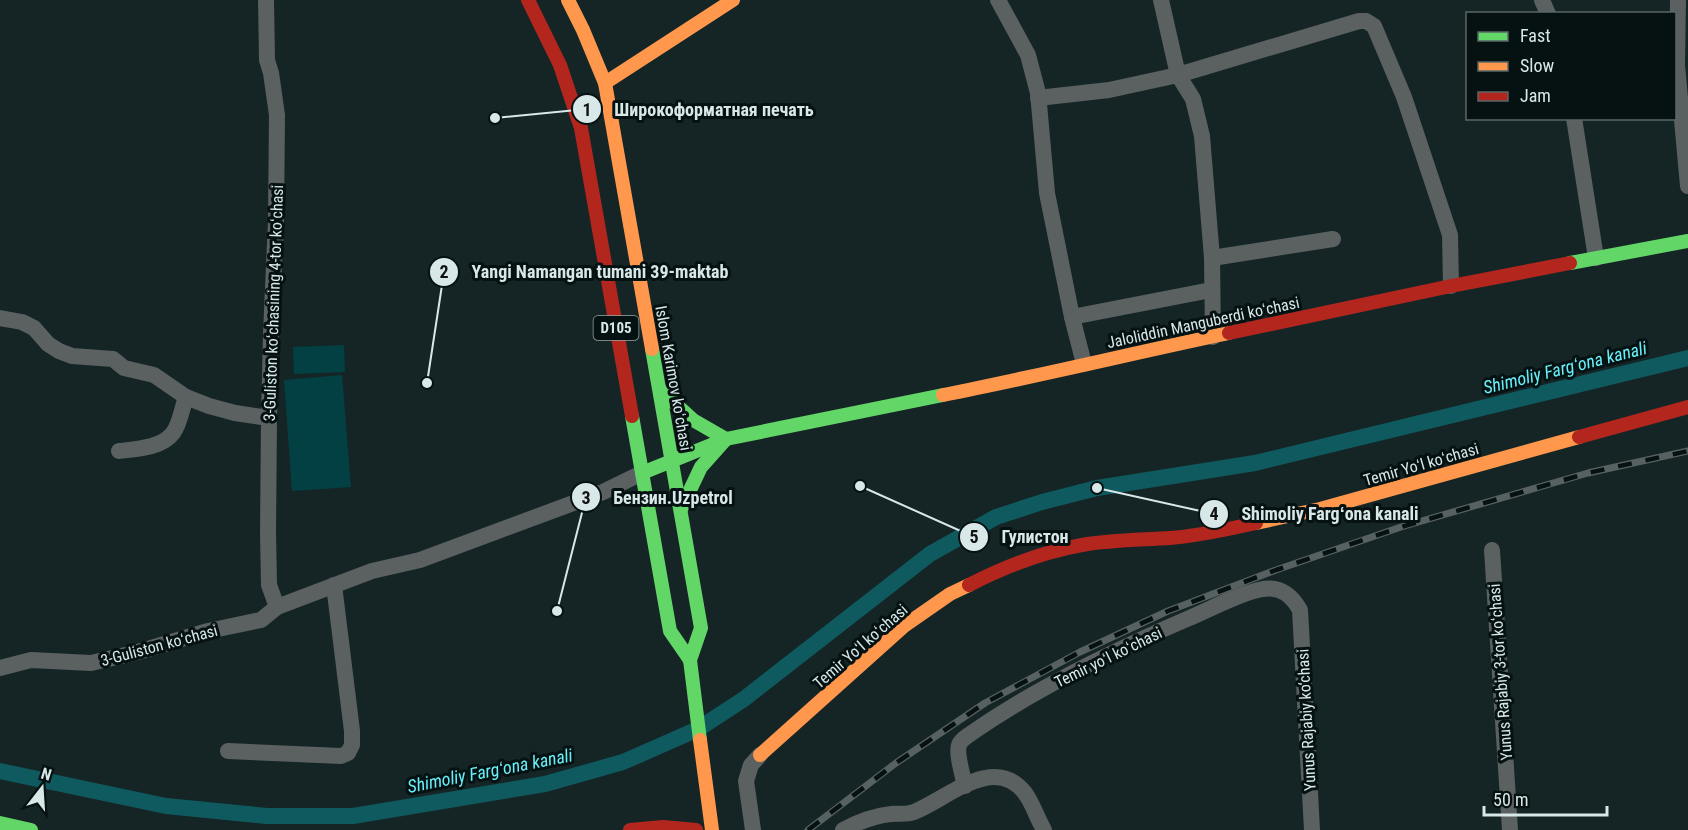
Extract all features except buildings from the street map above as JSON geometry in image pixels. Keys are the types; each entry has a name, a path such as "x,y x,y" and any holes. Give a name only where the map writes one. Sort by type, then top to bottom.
{"main road":[{"name":"Islom Karimov koʻchasi","path":"528,0 560,65 581,128 670,631 690,660"},
{"name":"Islom Karimov koʻchasi","path":"568,0 605,83 681,509 701,628 690,660 711,830"},
{"path":"605,83 733,0"},
{"name":"Jaloliddin Manguberdi koʻchasi","path":"642,473 726,439 1042,375 1084,364 1451,286 1688,241"},
{"path":"660,390 693,420 726,439 700,467 681,509"},
{"name":"Temir Yoʻl koʻchasi","path":"760,755 904,626 950,594 1000,569 1044,554 1081,545 1172,538 1229,529 1320,509 1688,407"},
{"path":"0,823 31,830"},
{"path":"630,830 655,827 696,830"}],"street":[{"name":"3-Guliston koʻchasining 4-tor koʻchasi","path":"266,0 267,60 277,114 276,221 269,418 269,585 276,607"},
{"path":"998,0 1028,55 1038,98 1047,193 1084,364"},
{"path":"1161,0 1178,75 1193,99 1202,136 1212,258 1213,337"},
{"path":"1678,0 1677,65 1688,186"},
{"path":"1038,98 1109,90 1178,75 1359,21 1370,23 1374,26 1404,97 1450,235 1451,286"},
{"path":"1574,120 1596,258"},
{"path":"1212,258 1333,239"},
{"path":"1072,317 1211,290"},
{"path":"0,318 22,322 34,328 48,344 72,356 113,358 124,368 154,375 186,397 209,406 269,418"},
{"path":"119,451 142,448 166,439 177,425 186,397"},
{"name":"3-Guliston koʻchasi","path":"0,668 31,660 91,663 208,631 261,620 276,607 372,571 420,560 603,492 642,473"},
{"name":"Yunus Rajabiy 3-tor koʻchasi","path":"1492,550 1510,830"},
{"path":"228,751 341,756 348,753 352,745 352,731 334,585"},
{"name":"Temir yoʻl koʻchasi","path":"965,786 958,753 962,740 991,720 1127,645 1240,596 1264,589 1278,589 1286,593 1300,610"},
{"name":"Yunus Rajabiy ko‘chasi","path":"1300,610 1312,830"},
{"path":"753,830 746,781 751,765 760,755"},
{"path":"843,830 872,817 912,813 978,779 994,776 1011,781 1024,793 1044,830"}],"shaded area":[{"path":"344,345 345,372 294,374 293,347"},
{"path":"342,375 351,487 292,491 284,380"}],"waterway":[{"name":"Shimoliy Fargʻona kanali","path":"0,771 166,806 267,816 353,816 545,784 623,762 698,729 744,699 930,554 996,517 1097,488 1255,463 1688,358"}],"railway":[{"path":"808,830 896,763 985,703 1080,652 1168,611 1276,570 1401,527 1588,473 1688,451"}],"traffic: fast":[{"path":"1570,263 1688,241"},
{"path":"652,349 701,628 690,660 700,740"},
{"path":"660,390 693,420 726,439 701,467 681,509"},
{"path":"642,473 726,439 943,395"},
{"path":"632,416 670,631 690,660"},
{"path":"0,823 31,830"}],"traffic: slow":[{"path":"568,0 605,83 652,349"},
{"path":"605,83 733,0"},
{"path":"943,395 1229,333"},
{"path":"1256,523 1320,509 1579,437"},
{"path":"760,755 904,626 950,594 969,585"},
{"path":"700,740 712,830"}],"traffic: jam":[{"path":"528,0 560,65 581,128 632,416"},
{"path":"1229,333 1570,263"},
{"path":"1579,437 1688,407"},
{"path":"969,585 1024,561 1067,548 1104,542 1192,536 1256,523"},
{"path":"630,830 663,827 696,830"}],"place":[{"name":"Широкоформатная печать","path":"495,118"},
{"name":"Yangi Namangan tumani 39-maktab","path":"427,383"},
{"name":"Гулистон","path":"860,486"},
{"name":"Shimoliy Fargʻona kanali","path":"1097,488"},
{"name":"Бензин.Uzpetrol","path":"557,611"}]}
